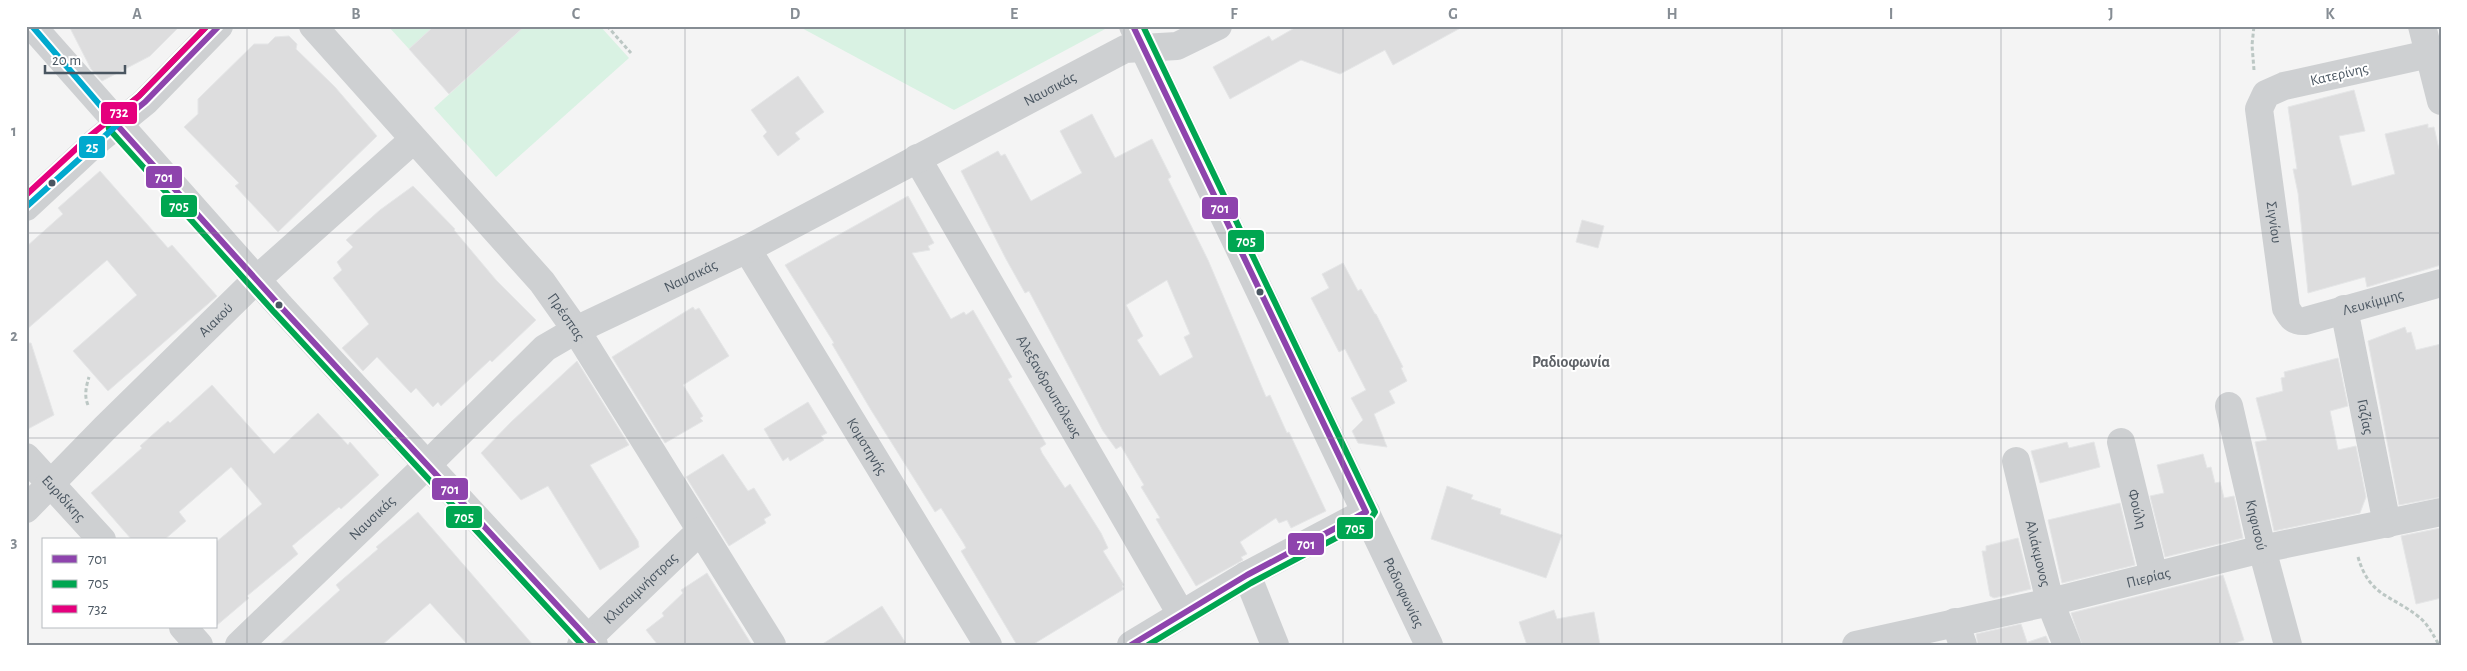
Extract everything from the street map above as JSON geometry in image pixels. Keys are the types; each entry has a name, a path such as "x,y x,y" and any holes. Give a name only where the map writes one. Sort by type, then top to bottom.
{"street":[{"path":"32,26 256,280 588,642"},
{"path":"26,207 117,124 145,102 219,26"},
{"name":"Πρέσπας","path":"314,26 413,140 542,282 576,330 772,645"},
{"path":"2422,26 2441,101"},
{"name":"Ναυσικάς","path":"239,645 426,466 545,348 576,330 747,249 1125,49 1139,38 1177,46 1214,28"},
{"name":"Ραδιοφωνίας","path":"1139,38 1429,645"},
{"name":"Κατερίνης","path":"2263,101 2284,86 2428,54"},
{"name":"Σιγνίου","path":"2263,101 2286,308 2292,319 2299,322 2305,321"},
{"name":"Αιακού","path":"26,509 256,280 413,140"},
{"name":"Αλεξανδρουπόλεως","path":"917,158 1181,614"},
{"name":"Κομοτηνής","path":"747,249 988,645"},
{"name":"Λευκίμμης","path":"2305,321 2441,283"},
{"name":"Γαζίας","path":"2344,310 2387,524"},
{"name":"Κηφισού","path":"2229,406 2262,549 2288,645"},
{"name":"Φούλη","path":"2121,442 2154,576"},
{"name":"Ευριδίκης","path":"26,456 100,538"},
{"name":"Αλιάκμονος","path":"2016,461 2050,602 2067,645"},
{"path":"1131,645 1247,575 1366,512"},
{"name":"Πιερίας","path":"1856,645 1959,633 2050,602 2262,549 2441,512"},
{"name":"Κλυταιμνήστρας","path":"588,642 700,531"},
{"path":"1247,575 1275,645"},
{"path":"184,628 199,645"}],"path":[{"path":"607,26 631,53"},
{"path":"2254,26 2252,45 2254,74 2263,101"},
{"path":"2350,530 2363,573 2368,580 2378,592 2420,618 2439,645"}],"green space":[{"path":"388,26 434,26 409,49"},
{"path":"525,26 600,26 629,58 496,177 434,108"},
{"path":"798,26 1106,26 1107,28 954,110"}],"building":[{"path":"69,26 180,26 150,56 102,81 91,69"},
{"path":"434,26 525,26 449,94 409,49"},
{"path":"1298,26 1464,26 1393,65 1385,50 1340,74 1301,60 1230,99 1213,67 1269,36 1272,41"},
{"path":"289,36 297,44 296,49 335,87 377,136 278,232 235,186 239,183 184,127 198,114 198,99 254,44 268,44 275,37"},
{"path":"798,76 824,112 795,133 800,139 778,156 763,136 767,132 751,110"},
{"path":"2354,90 2365,131 2339,136 2352,186 2395,174 2385,134 2428,124 2428,128 2434,127 2441,158 2441,265 2367,287 2365,277 2308,293 2298,193 2293,169 2297,169 2288,107"},
{"path":"1092,114 1115,158 1152,139 1171,177 1168,179 1208,260 1266,397 1270,395 1326,511 1291,528 1287,520 1279,523 1276,518 1240,542 1247,554 1241,557 1243,560 1196,586 1156,519 1160,518 1141,487 1144,485 1121,446 1116,449 1103,431 1029,291 1025,293 1006,259 961,171 998,151 1001,156 1005,154 1031,201 1082,173 1060,131","holes":["1167,280 1190,334 1184,337 1193,357 1160,376 1137,340 1143,336 1126,305"]},
{"path":"100,171 168,248 172,245 217,296 108,391 73,351 137,295 107,260 26,330 26,247 63,214 58,208"},
{"path":"413,186 455,229 496,280 536,320 492,362 490,360 441,406 438,402 433,407 416,388 411,393 377,357 363,371 342,348 369,324 333,278 342,270 337,262 353,247 346,240 380,210"},
{"path":"908,196 934,243 928,246 930,250 912,253 951,319 964,312 966,315 973,310 1012,377 1008,379 1046,444 1040,448 1042,453 1065,488 1070,484 1101,533 1108,548 1103,551 1124,585 1122,586 1124,589 1032,645 1017,645 961,551 966,548 964,544 941,508 935,512 871,410 832,344 834,343 785,265"},
{"path":"1582,220 1604,226 1598,248 1576,242"},
{"path":"1343,263 1358,291 1361,289 1376,314 1403,367 1401,368 1407,381 1389,391 1395,403 1374,414 1387,447 1358,443 1352,431 1363,420 1351,398 1366,390 1345,349 1339,352 1311,298 1329,288 1322,274"},
{"path":"693,307 695,310 699,308 729,356 683,385 703,416 700,418 703,421 665,443 612,357"},
{"path":"2405,327 2407,333 2411,332 2416,350 2441,344 2441,497 2399,505 2368,341"},
{"path":"26,343 31,343 54,415 26,430"},
{"path":"2338,358 2348,406 2330,411 2338,450 2356,446 2366,497 2360,513 2274,531 2255,442 2267,440 2256,398 2283,391 2281,378 2285,377 2284,372"},
{"path":"577,361 629,445 590,465 638,541 639,547 600,570 548,486 521,500 481,453 511,422"},
{"path":"212,385 274,454 318,413 348,445 350,442 379,475 341,509 339,507 292,546 298,554 247,596 249,598 218,624 218,540 262,504 231,467 179,512 186,521 166,538 130,538 91,493 142,448 140,446 168,421 170,423"},
{"path":"808,402 827,433 821,436 824,440 790,461 788,457 783,461 764,429"},
{"path":"2067,442 2069,448 2094,442 2100,467 2040,483 2031,451"},
{"path":"723,454 748,491 754,488 771,515 764,519 766,523 729,546 686,477"},
{"path":"2203,454 2207,468 2211,467 2215,483 2220,482 2224,498 2234,496 2243,538 2165,557 2150,496 2164,493 2157,465"},
{"path":"1447,486 1473,495 1471,499 1501,509 1500,514 1562,535 1546,578 1431,539"},
{"path":"2120,503 2135,565 2062,583 2048,520"},
{"path":"418,512 533,645 468,645 430,603 382,645 279,645 340,590 336,585 378,549 376,547"},
{"path":"2441,528 2441,598 2416,604 2401,536"},
{"path":"2018,538 2031,589 1994,598 1990,596 1982,551 1986,551 1986,546"},
{"path":"707,573 752,645 658,645 646,630 664,616 662,613 683,593 681,590"},
{"path":"2223,575 2244,640 2230,645 2082,645 2071,613"},
{"path":"882,606 907,645 821,645"},
{"path":"1554,610 1557,619 1594,612 1600,645 1527,645 1519,622"},
{"path":"2021,624 2028,645 1978,645 1976,634"},
{"path":"2046,636 2050,645 2028,645 2028,642"}],"transit line":[{"name":"25","path":"26,207 117,125 32,26"},
{"name":"705","path":"207,26 139,96 111,119 108,124 109,129 274,312 582,645"},
{"name":"732","path":"26,195 91,135 139,96 207,26"},
{"name":"701","path":"219,26 145,102 117,125 280,306 594,645"},
{"name":"701","path":"1131,645 1247,575 1366,512 1133,26"},
{"name":"705","path":"1143,26 1375,512 1370,520 1251,583 1148,645"}],"district":[{"name":"Ραδιοφωνία","path":"1571,361"}]}
